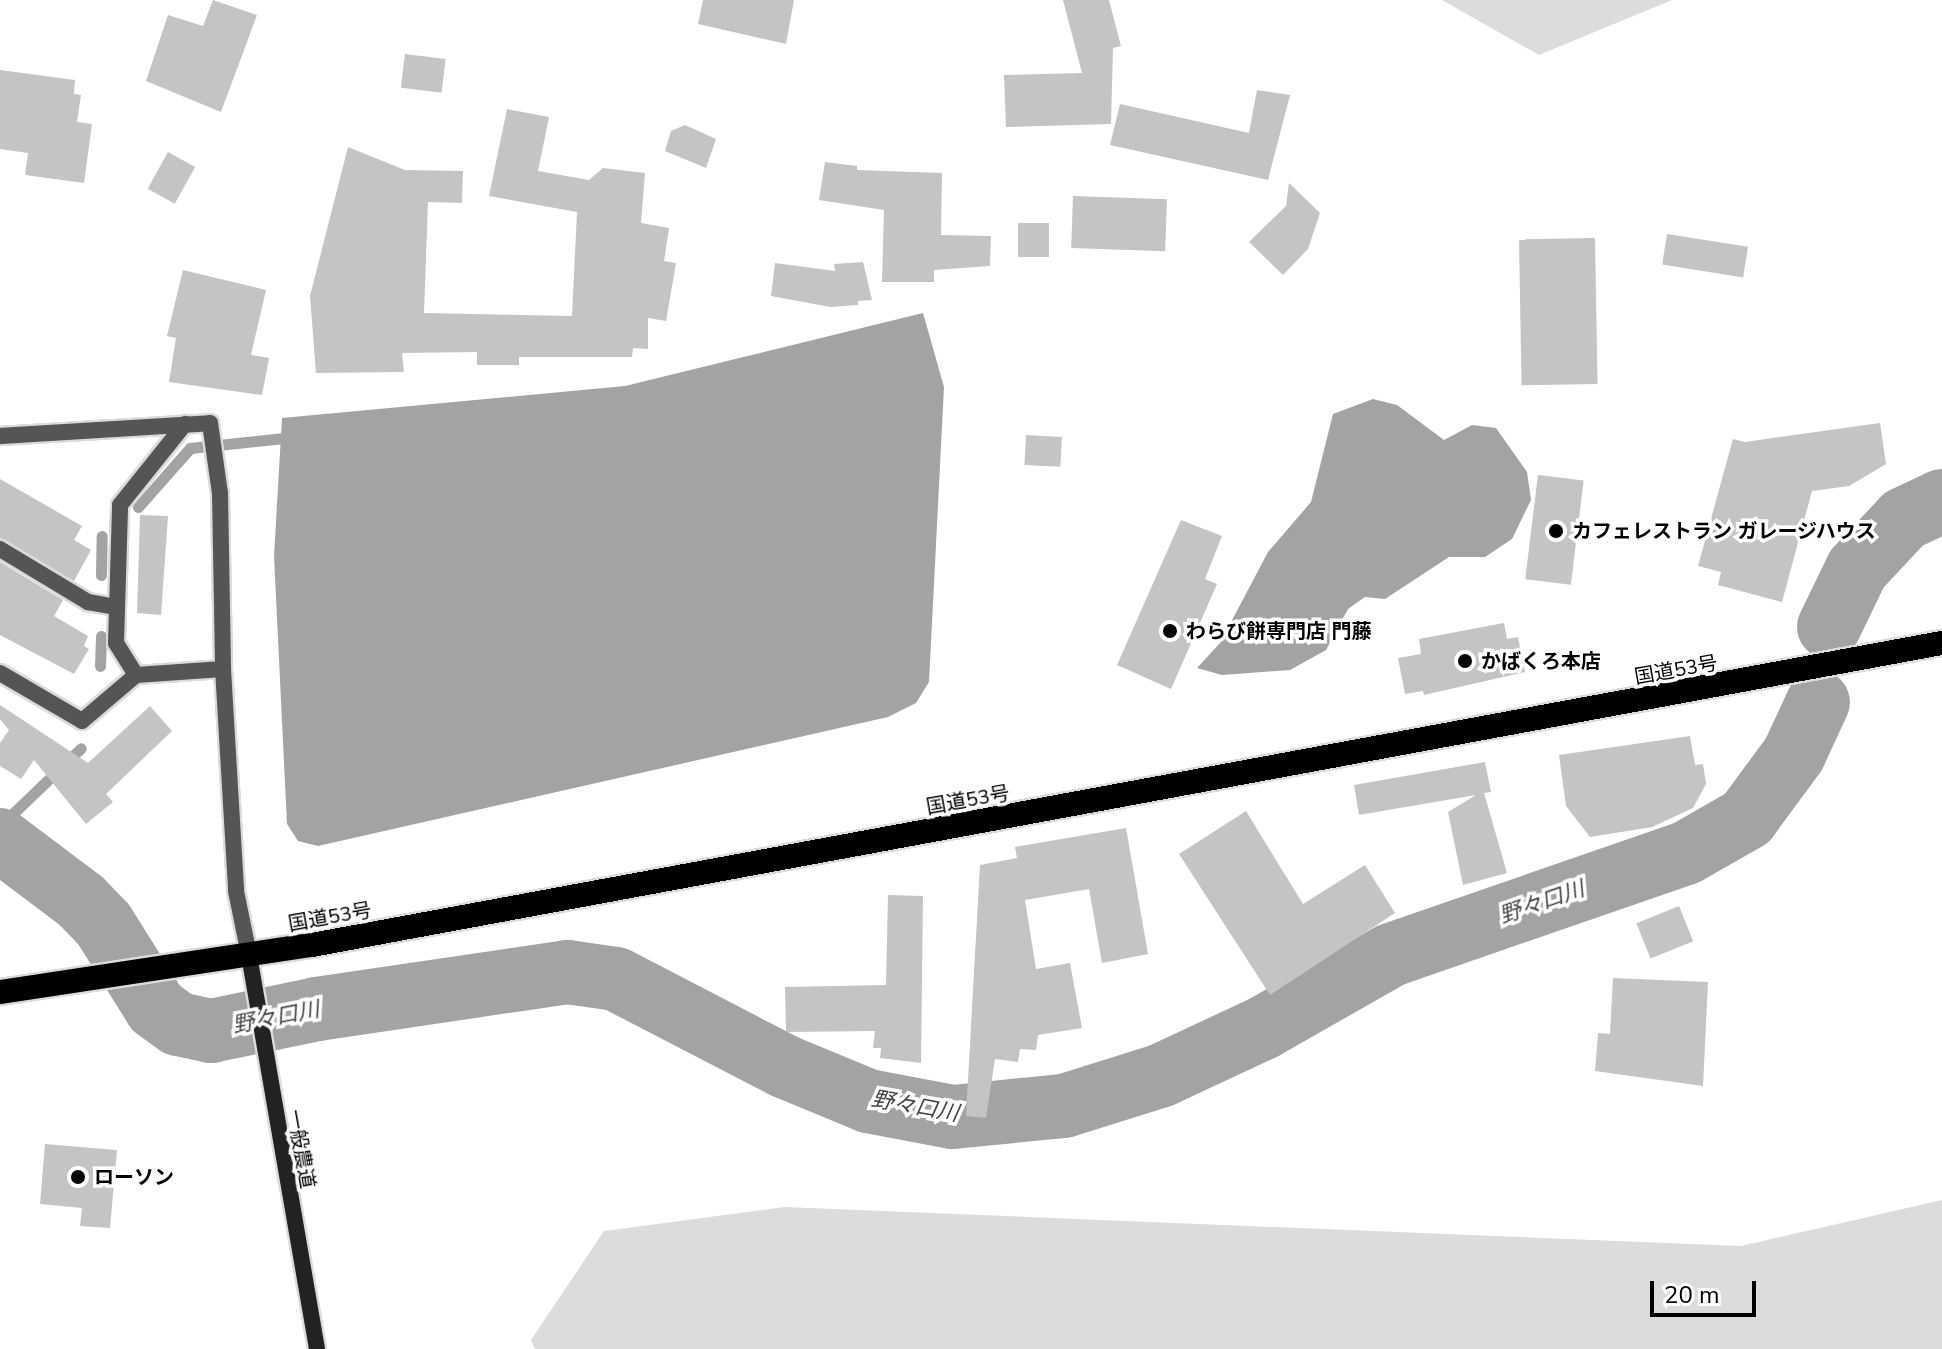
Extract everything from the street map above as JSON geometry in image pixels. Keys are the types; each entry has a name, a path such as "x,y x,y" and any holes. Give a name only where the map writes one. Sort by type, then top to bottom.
{"highway":[{"name":"国道53号","path":"0,992 249,955 1942,643"}],"street":[{"path":"0,436 210,423 216,455 223,669 236,891 249,955"},
{"path":"136,675 116,643 120,505 185,424"},
{"path":"0,549 88,602 117,607"},
{"path":"0,673 82,721 136,675 223,669"},
{"name":"一般農道","path":"249,955 317,1349"}],"shaded area":[{"path":"1442,0 1672,0 1539,55"},
{"path":"923,313 944,387 929,682 916,703 888,717 318,846 298,841 287,824 274,556 282,418 625,386"},
{"path":"1373,399 1397,405 1444,440 1472,425 1496,428 1527,472 1531,500 1512,539 1485,557 1449,557 1385,599 1365,597 1348,609 1326,650 1290,670 1222,675 1197,668 1220,643 1268,552 1311,502 1333,414"},
{"path":"1942,1200 1942,1349 535,1349 531,1340 604,1231 784,1207 1741,1246"}],"building":[{"path":"213,0 257,15 221,112 146,81 168,15 203,26"},
{"path":"703,0 794,0 786,44 698,24"},
{"path":"1063,0 1109,0 1121,46 1113,48 1111,124 1006,127 1004,75 1082,73"},
{"path":"405,54 446,59 442,93 401,88"},
{"path":"0,70 75,80 74,94 81,95 77,122 92,124 84,183 25,175 28,153 0,149"},
{"path":"1257,90 1290,95 1268,180 1110,145 1120,104 1249,133"},
{"path":"507,109 549,117 538,171 589,180 603,168 645,173 641,223 669,228 664,261 676,263 666,321 648,318 648,349 633,348 632,357 519,357 519,365 477,365 477,352 402,353 404,372 316,373 310,296 348,147 405,170 463,171 462,203 428,202 424,313 572,316 577,212 489,196"},
{"path":"685,125 716,139 706,168 665,151 671,131"},
{"path":"168,152 195,167 175,204 148,189"},
{"path":"825,162 857,166 857,170 942,173 941,235 991,236 990,266 934,270 934,282 882,282 884,210 819,200"},
{"path":"1289,183 1320,213 1308,249 1283,275 1249,242 1286,206"},
{"path":"1073,196 1167,199 1165,251 1071,248"},
{"path":"1018,223 1049,223 1049,257 1018,257"},
{"path":"1667,234 1748,247 1743,277 1662,265"},
{"path":"1595,238 1598,384 1522,385 1519,239"},
{"path":"863,262 872,300 858,301 858,305 830,307 771,296 775,263 835,271 834,264"},
{"path":"183,270 266,290 251,355 269,358 262,395 169,382 176,338 167,336"},
{"path":"1880,423 1886,464 1849,486 1812,491 1782,602 1718,585 1721,572 1698,566 1733,439 1745,442"},
{"path":"1026,435 1062,437 1060,467 1024,465"},
{"name":"カフェレストラン ガレージハウス","path":"1538,475 1584,481 1571,585 1525,579"},
{"path":"0,479 82,526 74,540 91,550 74,581 0,538"},
{"path":"140,515 168,516 161,615 137,613"},
{"path":"1181,520 1222,536 1205,579 1217,584 1171,689 1117,665"},
{"path":"0,562 63,600 54,616 88,636 84,646 89,649 74,674 0,635"},
{"path":"1504,623 1507,639 1518,637 1525,672 1424,695 1423,691 1405,694 1398,658 1421,654 1419,639"},
{"path":"0,705 88,763 150,706 172,731 106,794 113,802 86,824 34,760 21,779 0,766 0,743 9,730 0,719"},
{"path":"1690,736 1695,765 1703,764 1706,784 1693,808 1652,827 1590,837 1566,806 1559,755"},
{"path":"1485,762 1491,792 1484,793 1507,873 1463,885 1448,812 1476,795 1359,815 1354,785"},
{"path":"1246,811 1303,904 1365,865 1395,913 1270,995 1179,854"},
{"path":"1126,828 1148,954 1102,963 1089,889 1025,900 1036,969 1070,963 1082,1028 1038,1035 1036,1050 1020,1049 1018,1062 995,1059 986,1118 966,1116 980,865 1017,858 1015,847"},
{"path":"888,895 923,896 921,1063 880,1058 881,1048 873,1048 875,1031 786,1032 785,987 886,985"},
{"path":"1679,906 1693,941 1651,958 1636,923"},
{"path":"1613,978 1708,982 1703,1086 1595,1071 1598,1033 1610,1034"},
{"name":"ローソン","path":"45,1144 117,1150 110,1228 80,1226 82,1208 40,1204"}],"waterway":[{"path":"138,507 190,448 293,437"},
{"name":"野々口川","path":"1829,627 1857,569 1904,519 1942,501"},
{"path":"101,575 102,536"},
{"path":"100,666 101,636"},
{"name":"野々口川","path":"0,840 81,901 104,925 156,1008 178,1024 211,1031 317,1009 567,972 616,979 786,1067 868,1101 953,1117 1064,1106 1160,1076 1263,1028 1391,955 1686,853 1747,818 1794,754 1818,702"},
{"path":"0,826 81,748"}],"place":[{"name":"カフェレストラン ガレージハウス","path":"1556,531"},
{"name":"わらび餅専門店 門藤","path":"1170,631"},
{"name":"かばくろ本店","path":"1465,661"},
{"name":"ローソン","path":"78,1177"}]}
